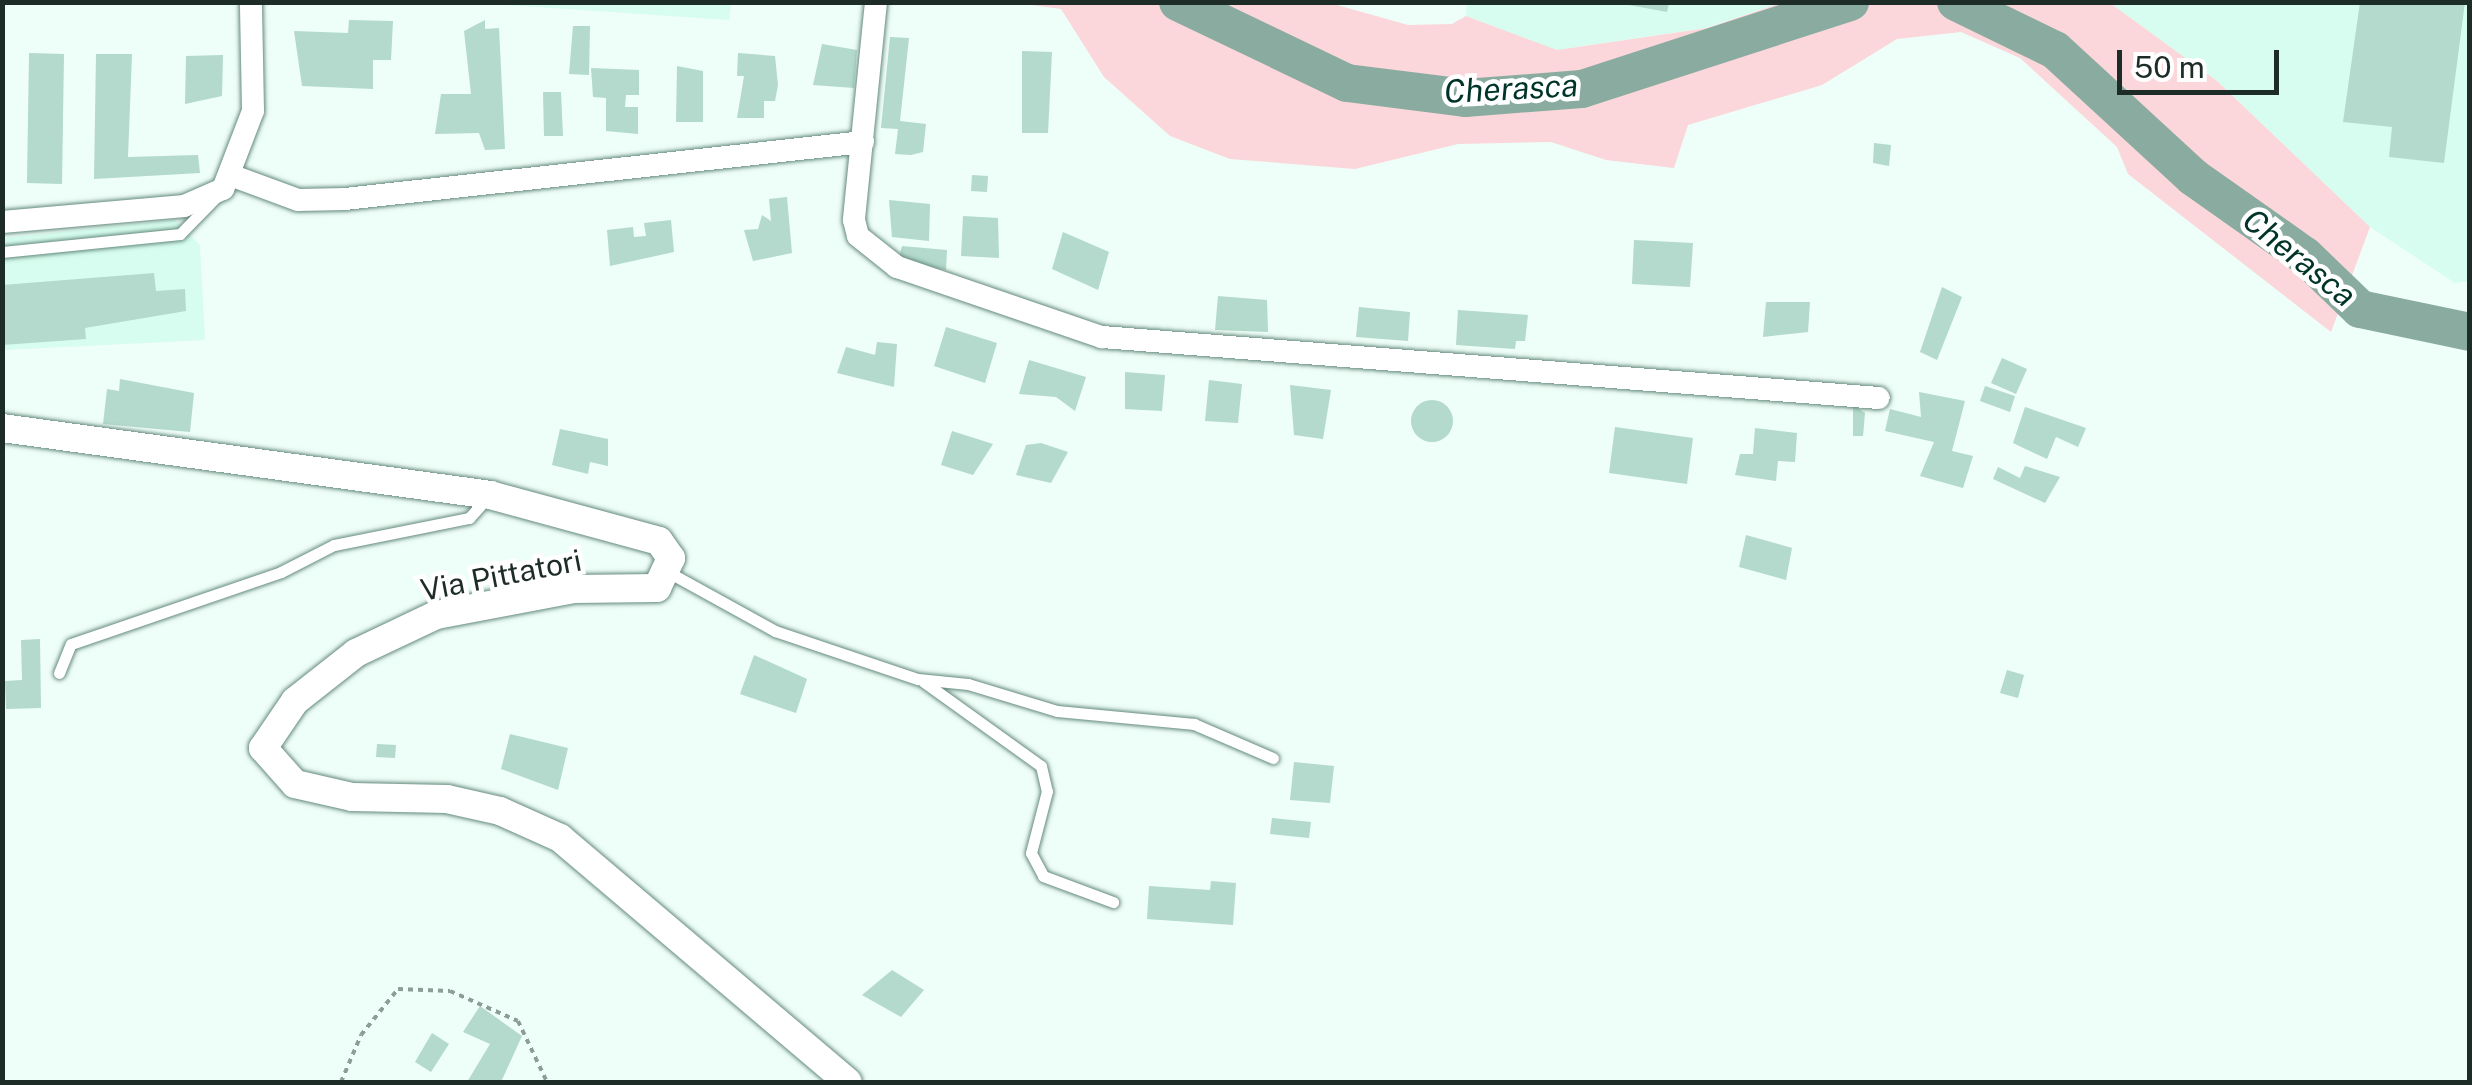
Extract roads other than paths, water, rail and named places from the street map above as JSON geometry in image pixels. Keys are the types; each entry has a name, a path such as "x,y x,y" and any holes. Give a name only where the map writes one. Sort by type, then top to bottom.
{"street":[{"path":"2,222 184,206 228,182 253,111 251,2"},
{"path":"876,2 854,220 873,251 896,268 1102,338 1878,398"},
{"path":"228,182 298,200 345,199 863,142"},
{"name":"Via Pittatori","path":"2,428 490,495 659,541 671,558 670,574 657,588 574,590 436,615 356,653 294,701 263,748 295,784 352,796 465,803 560,838 848,1082"}],"lane":[{"path":"2,252 180,234 210,212 228,182"},
{"path":"59,673 71,644 280,572 334,544 469,518 490,495"},
{"path":"670,574 775,632 920,680 968,684 1057,712 1194,724 1273,758"},
{"path":"920,680 1041,766 1047,791 1031,853 1043,876 1113,902"}],"waterway":[{"name":"Cherasca","path":"1178,2 1347,83 1465,98 1582,89 1850,2"},
{"name":"Cherasca","path":"1956,2 2055,50 2193,177 2305,256 2360,309 2470,332"}]}
